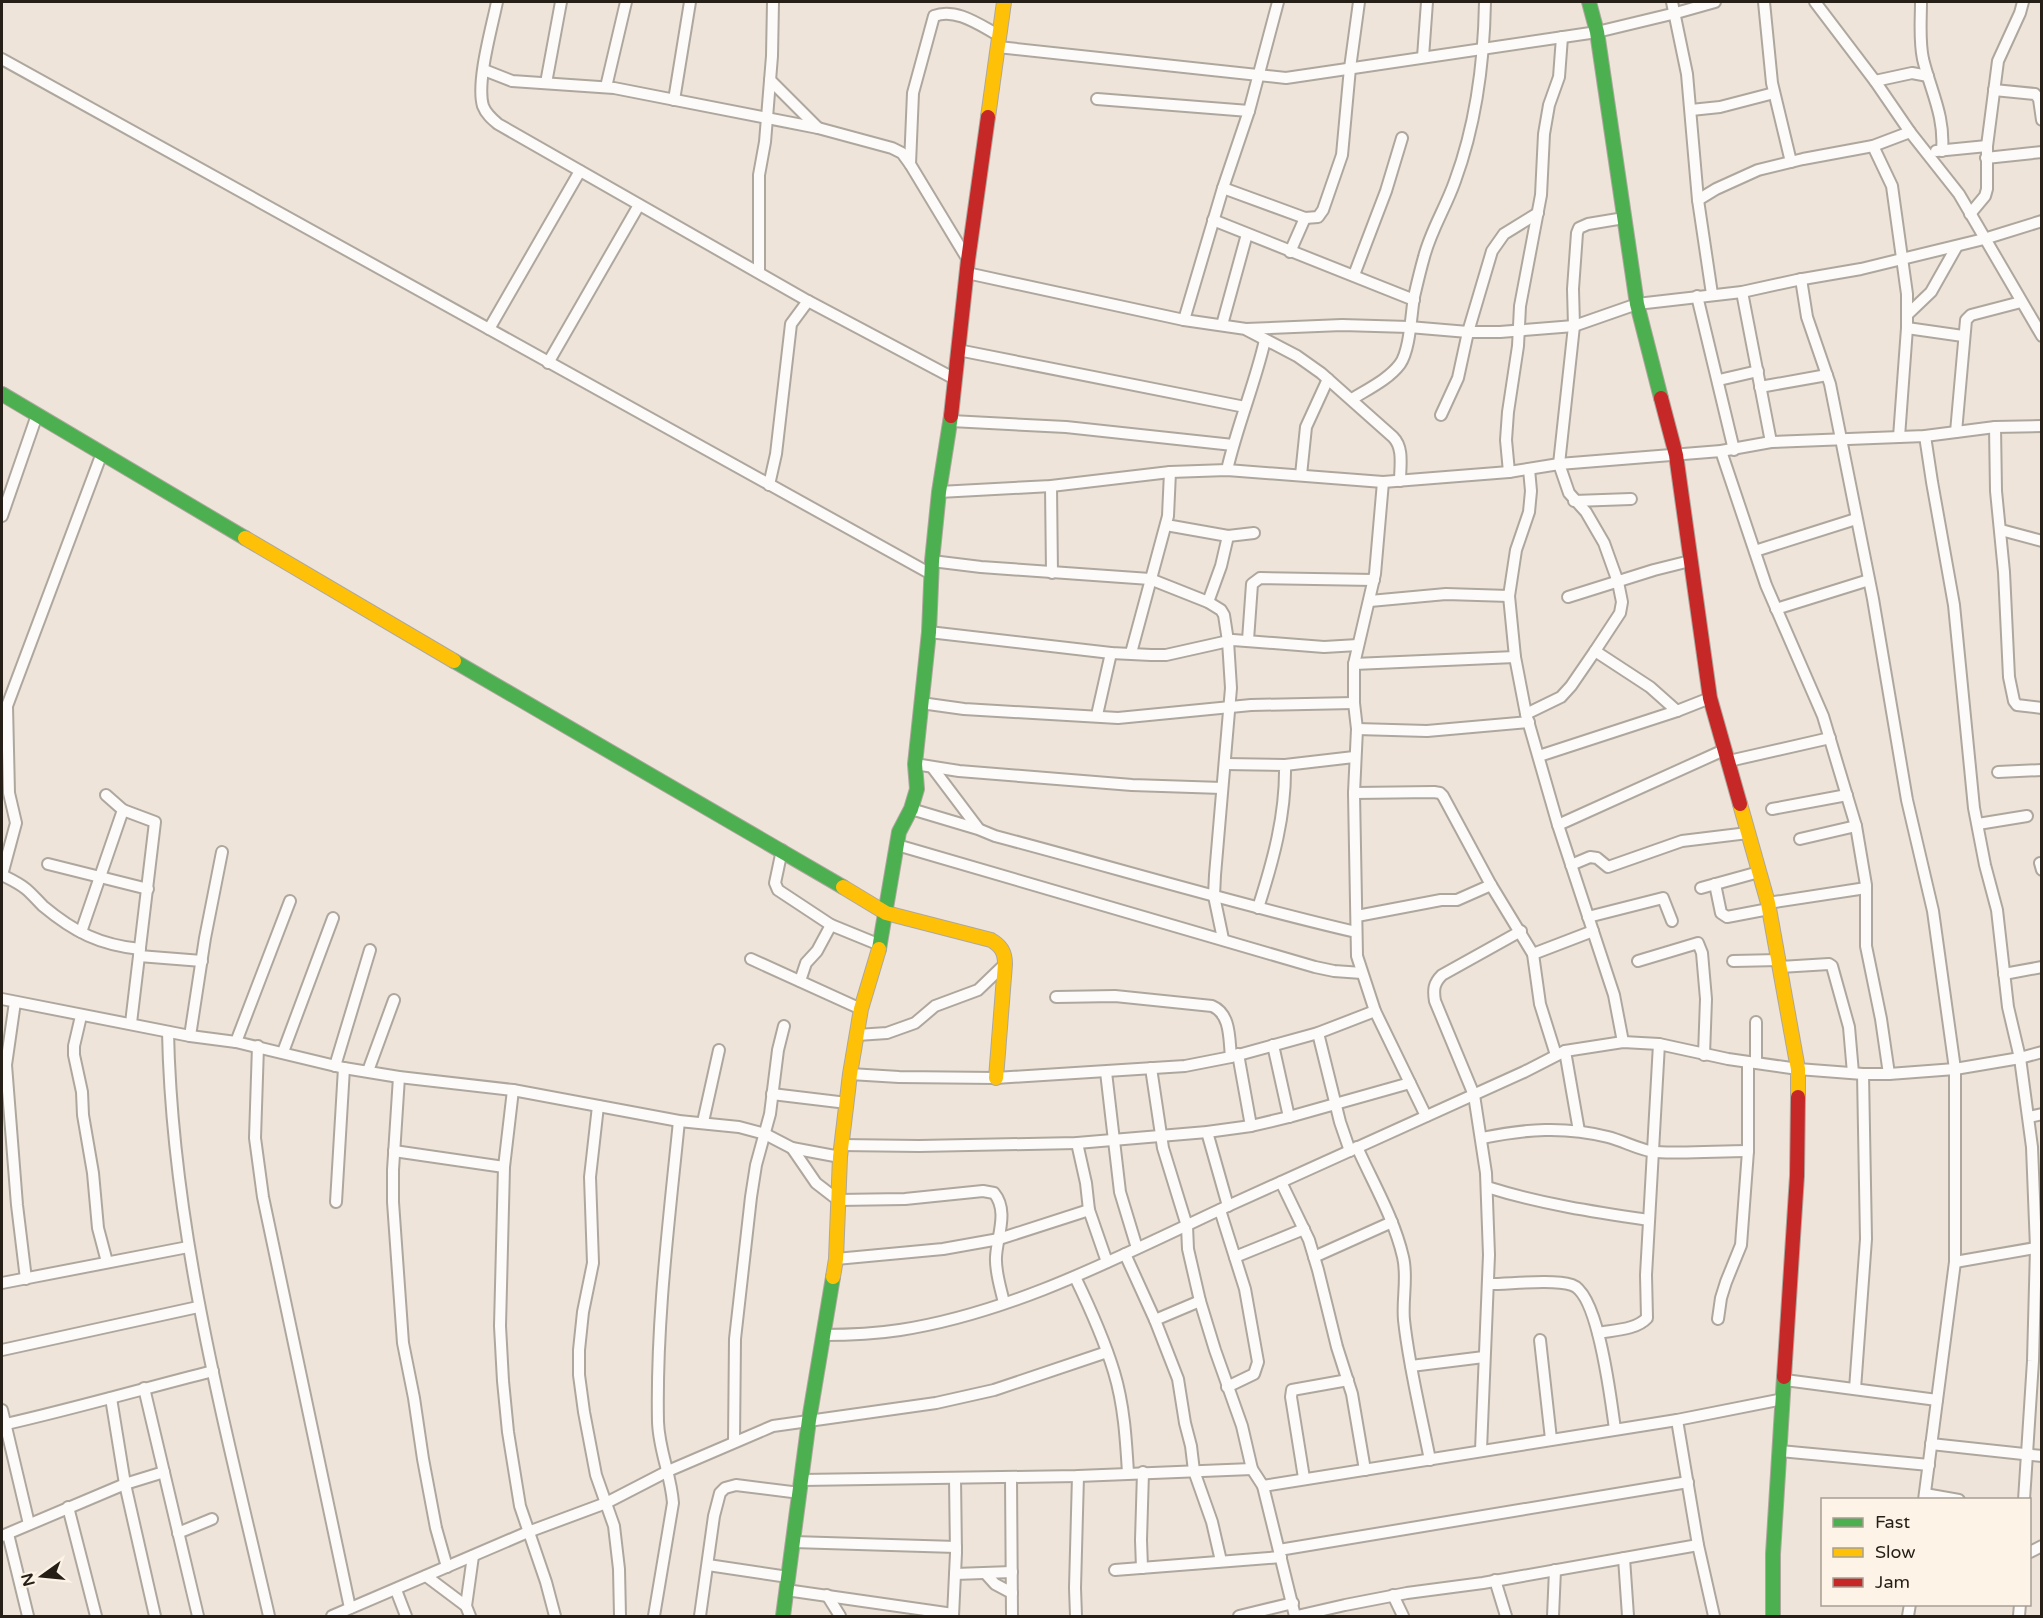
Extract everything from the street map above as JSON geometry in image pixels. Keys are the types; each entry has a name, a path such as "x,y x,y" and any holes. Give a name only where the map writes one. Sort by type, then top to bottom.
{"street":[{"path":"497,2 481,96 486,112 498,124 808,302 955,379"},
{"path":"546,83 561,2"},
{"path":"606,87 626,2"},
{"path":"674,100 690,2"},
{"path":"759,272 759,175 767,119 773,2"},
{"path":"783,1617 809,1420 836,1258 841,1151 850,1074 861,1009 880,945 897,845 903,821 911,809 917,789 915,765 929,632 939,492 951,421 967,266 1004,2"},
{"path":"1184,320 1213,220 1249,111 1278,2"},
{"path":"1223,188 1305,218 1317,217 1323,210 1338,171 1345,137 1350,68 1359,2"},
{"path":"1423,57 1427,2"},
{"path":"1352,399 1389,375 1401,363 1406,351 1424,256 1434,227 1455,181 1470,132 1484,48 1485,2"},
{"path":"1589,2 1597,32 1637,303 1676,455 1710,698 1768,906 1798,1069 1797,1176 1773,1554 1773,1617"},
{"path":"1672,2 1687,74 1698,200 1712,294"},
{"path":"910,164 913,93 934,16 938,15 970,19 999,42 1286,78 1597,32 1676,14 1715,2"},
{"path":"1764,2 1774,93 1791,162"},
{"path":"1815,2 1875,81 1910,132 1959,194 2042,336"},
{"path":"1921,2 1921,46 1942,121 1942,151"},
{"path":"1970,214 1986,196 1986,152 1998,61 2024,2"},
{"path":"1509,472 1506,440 1518,346 1520,306 1538,213 1543,180 1545,127 1558,77 1562,37"},
{"path":"2,58 769,485 932,567 981,567 1150,579 1216,606 1224,615 1228,641 1230,706 1214,896 1223,939"},
{"path":"484,70 505,80 606,87 818,128 892,148 902,153 910,164 967,266 1184,320 1246,329 1342,325 1468,332 1518,331 1574,326 1637,303 1742,292 1903,260 2042,221"},
{"path":"1875,81 1912,73 1928,76"},
{"path":"770,80 818,128"},
{"path":"1994,90 2035,94 2039,99 2042,120"},
{"path":"1691,110 1720,107 1774,93"},
{"path":"1097,99 1249,111"},
{"path":"1698,200 1725,184 1758,170 1873,146 1910,132"},
{"path":"1354,275 1402,138"},
{"path":"1873,146 1892,186 1908,314 1899,437"},
{"path":"1925,151 2042,152"},
{"path":"489,329 580,171"},
{"path":"548,363 639,205"},
{"path":"1442,415 1458,378 1468,332 1492,250 1504,234 1538,213"},
{"path":"1290,252 1305,218"},
{"path":"1357,729 1427,731 1528,718 1561,697 1571,686 1620,613 1622,597 1618,582 1595,525 1574,501 1565,486 1559,464 1574,326 1575,248 1579,228 1588,224 1624,218"},
{"path":"1213,220 1414,300"},
{"path":"1222,325 1247,234"},
{"path":"1908,314 1931,292 1957,246"},
{"path":"1801,279 1807,317 1827,375 1869,580 1907,800 1933,911 1955,1069 1955,1262 1925,1497"},
{"path":"1742,292 1771,442"},
{"path":"1697,296 1734,450"},
{"path":"769,485 776,454 791,324 808,302"},
{"path":"1956,432 1966,320 1971,315 2021,302"},
{"path":"1907,328 1964,336"},
{"path":"1246,329 1297,356 1352,399 1397,440 1400,451 1400,481"},
{"path":"1227,470 1265,340"},
{"path":"958,350 1245,407"},
{"path":"1719,380 1758,371"},
{"path":"1760,387 1827,375"},
{"path":"1301,475 1306,427 1328,379"},
{"path":"2,394 886,913 991,940 1002,947 1005,964 996,1078"},
{"path":"2,516 37,415"},
{"path":"951,421 1066,427 1233,445"},
{"path":"939,492 1051,486 1170,472 1227,470 1383,482 1400,481 1509,472 1559,464 1734,450 1771,442 1925,436 1995,427 2042,426"},
{"path":"1995,427 1996,491 2001,530 2009,677 2017,705 2042,708"},
{"path":"1925,436 1954,604 1972,790 1996,910 2008,1008 2020,1058 2029,1117 2039,1247 2036,1389 2024,1498"},
{"path":"1721,451 1776,609 1813,689 1856,826 1866,888 1866,946 1881,1019 1889,1074"},
{"path":"102,453 7,706 9,793 16,823 2,875 23,886 42,904 98,942 140,953 202,961"},
{"path":"1530,469 1529,512 1516,550 1509,596 1515,657 1528,718 1558,825 1614,995 1623,1042"},
{"path":"1131,653 1166,525 1170,499 1170,472"},
{"path":"1383,482 1374,580 1354,664 1357,729 1354,758 1357,956 1375,1011 1426,1116"},
{"path":"1051,486 1052,573"},
{"path":"1574,501 1631,499"},
{"path":"1755,551 1856,519"},
{"path":"1166,525 1228,536 1254,533"},
{"path":"2001,530 2042,541"},
{"path":"1208,602 1221,566 1228,536"},
{"path":"1568,597 1690,561"},
{"path":"1248,640 1252,584 1260,578 1374,580"},
{"path":"1776,609 1869,580"},
{"path":"1370,601 1446,594 1509,596"},
{"path":"929,632 1111,652 1166,655 1228,641 1248,640 1324,647 1358,645"},
{"path":"1594,651 1650,687 1677,711"},
{"path":"1097,715 1111,652"},
{"path":"1354,664 1515,657"},
{"path":"1539,756 1710,698"},
{"path":"921,703 964,709 1134,717 1230,706 1354,703"},
{"path":"1558,825 1727,755 1830,738"},
{"path":"1225,764 1285,765 1354,758"},
{"path":"915,765 959,771 1132,785 1222,788"},
{"path":"1258,908 1277,846 1285,792 1285,765"},
{"path":"932,767 978,828"},
{"path":"1998,772 2042,770"},
{"path":"1354,793 1440,793 1491,885 1533,954 1540,1004 1560,1053 1579,1131"},
{"path":"106,795 123,810 155,822 131,1023"},
{"path":"1772,809 1847,795"},
{"path":"911,809 978,828 995,836 1258,908 1356,932"},
{"path":"81,932 123,810"},
{"path":"1978,824 2027,816"},
{"path":"1800,839 1856,826"},
{"path":"1571,865 1590,857 1597,858 1608,867 1682,841 1748,833"},
{"path":"897,845 1315,967 1362,974"},
{"path":"782,850 775,880 776,888 831,925 880,945"},
{"path":"190,1036 222,852"},
{"path":"48,864 148,889"},
{"path":"1701,888 1759,872"},
{"path":"1715,884 1721,913 1727,917 1768,906 1866,888"},
{"path":"1358,916 1441,900 1457,900 1491,885"},
{"path":"1588,917 1663,898 1672,921"},
{"path":"236,1042 290,901"},
{"path":"283,1052 333,918"},
{"path":"800,981 806,963 817,951 831,925"},
{"path":"1481,1450 1489,1284 1487,1187 1482,1138 1474,1095 1436,1000 1435,984 1442,975 1521,931"},
{"path":"1533,954 1593,931"},
{"path":"1638,961 1698,943 1702,953 1706,999 1704,1055"},
{"path":"336,1202 340,1067 370,950"},
{"path":"751,959 861,1009"},
{"path":"1733,961 1831,964 1849,1027 1858,1074 1866,1239 1855,1389"},
{"path":"857,1035 887,1033 915,1023 935,1006 978,990 1005,964"},
{"path":"2004,974 2042,967"},
{"path":"1056,997 1115,996 1212,1006 1218,1009 1225,1019 1251,1126"},
{"path":"2,999 168,1032 258,1046 340,1067 399,1077 513,1090 679,1121 739,1127 765,1134 792,1148 841,1151 919,1146 1113,1142 1161,1135 1207,1132 1251,1126 1289,1117 1410,1083"},
{"path":"368,1071 394,1000"},
{"path":"15,1002 4,1065 26,1279"},
{"path":"850,1074 996,1078 1185,1066 1235,1056 1318,1033 1375,1011"},
{"path":"81,1016 74,1055 82,1092 98,1228 107,1262"},
{"path":"1718,1319 1721,1298 1741,1245 1756,1022"},
{"path":"734,1442 735,1339 752,1197 756,1165 765,1134 784,1026"},
{"path":"168,1032 170,1090 188,1247 198,1307 269,1617"},
{"path":"1318,1033 1336,1105 1353,1149 1392,1222 1401,1248 1406,1271 1404,1318 1430,1460"},
{"path":"823,1335 869,1334 902,1330 963,1316 1004,1304 1075,1277 1524,1072 1560,1053 1623,1042 1659,1044 1704,1055 1798,1069 1889,1074 1955,1069 2042,1052"},
{"path":"1598,1333 1642,1324 1647,1318 1646,1275 1659,1044"},
{"path":"1274,1045 1289,1117"},
{"path":"258,1046 255,1138 263,1197 342,1613 528,1532 606,1503 668,1471 773,1426 901,1408 994,1390 1107,1352"},
{"path":"704,1122 719,1050"},
{"path":"1151,1068 1168,1169 1187,1226 1188,1249 1200,1301 1242,1426 1252,1469 1263,1486 1296,1617 1393,1595 1698,1545"},
{"path":"1106,1072 1120,1192 1137,1248"},
{"path":"399,1077 394,1151 394,1226 403,1343 436,1528 447,1567"},
{"path":"513,1090 504,1167 500,1316 502,1370 515,1482 555,1617"},
{"path":"772,1094 846,1103"},
{"path":"598,1106 590,1177 593,1263 583,1312 579,1375 596,1475 614,1526 620,1617"},
{"path":"2029,1117 2042,1114"},
{"path":"654,1617 673,1503 672,1484 660,1443 658,1422 661,1317 679,1121"},
{"path":"1482,1138 1525,1130 1554,1129 1579,1131 1625,1142 1654,1152 1748,1151"},
{"path":"1207,1132 1235,1257 1247,1298 1258,1362 1254,1374 1227,1387"},
{"path":"1077,1143 1086,1183 1089,1210 1107,1262"},
{"path":"792,1148 816,1183 838,1200 905,1200 991,1191 996,1195 1001,1216 996,1263 1004,1304"},
{"path":"394,1151 504,1167"},
{"path":"1281,1182 1304,1229 1314,1257 1337,1347 1348,1380 1365,1470"},
{"path":"1487,1187 1560,1207 1649,1220"},
{"path":"836,1258 943,1249 999,1239 1089,1210"},
{"path":"1314,1257 1392,1222"},
{"path":"1235,1257 1304,1229"},
{"path":"2,1283 188,1247"},
{"path":"1955,1262 2039,1247"},
{"path":"1125,1254 1155,1320 1178,1379 1194,1471 1212,1522 1221,1561"},
{"path":"1075,1277 1092,1312 1114,1372 1124,1418 1128,1473"},
{"path":"1489,1284 1560,1283 1580,1290 1585,1297 1598,1333 1615,1429"},
{"path":"1155,1320 1200,1301"},
{"path":"2,1350 198,1307"},
{"path":"1540,1340 1551,1439"},
{"path":"1411,1366 1484,1357"},
{"path":"4,1424 73,1409 213,1371"},
{"path":"1304,1478 1291,1397 1292,1390 1348,1380"},
{"path":"1785,1380 1937,1400"},
{"path":"144,1388 198,1617"},
{"path":"111,1398 125,1484 155,1617"},
{"path":"1263,1486 1677,1420 1783,1398"},
{"path":"2,1410 29,1524"},
{"path":"1677,1420 1698,1545 1714,1617"},
{"path":"1931,1444 2042,1456"},
{"path":"1780,1451 1929,1465"},
{"path":"700,1617 718,1497 723,1490 732,1486 801,1487 955,1478 1252,1469"},
{"path":"28,1617 5,1535 125,1484 164,1472"},
{"path":"1142,1568 1143,1472"},
{"path":"1076,1617 1078,1476"},
{"path":"1011,1477 1012,1617"},
{"path":"708,1565 827,1595 953,1615 956,1547 955,1478"},
{"path":"1115,1570 1221,1561 1280,1553 1688,1482"},
{"path":"68,1507 96,1617"},
{"path":"178,1533 212,1519"},
{"path":"793,1542 956,1547"},
{"path":"468,1611 473,1556"},
{"path":"1624,1558 1628,1617"},
{"path":"1553,1617 1555,1570"},
{"path":"955,1574 1012,1572"},
{"path":"986,1574 994,1584 1012,1593"},
{"path":"426,1576 468,1611"},
{"path":"1495,1580 1506,1617"},
{"path":"396,1590 406,1617"},
{"path":"827,1595 840,1617"},
{"path":"1393,1595 1403,1617"},
{"path":"1239,1617 1293,1603"}],"traffic: fast":[{"path":"1589,2 1597,32 1637,304 1661,398"},
{"path":"2,394 245,538"},
{"path":"879,949 899,832 911,809 917,789 915,764 929,632 932,561 939,492 951,416"},
{"path":"454,661 843,887"},
{"path":"783,1616 809,1420 833,1277"},
{"path":"1773,1616 1773,1554 1784,1377"}],"traffic: slow":[{"path":"988,117 1004,2"},
{"path":"245,538 454,661"},
{"path":"1740,804 1768,903 1798,1069 1798,1097"},
{"path":"843,887 886,913 991,940 1000,947 1005,964 996,1078"},
{"path":"833,1277 836,1259 840,1157 850,1074 861,1009 879,949"}],"traffic: jam":[{"path":"951,416 968,260 988,117"},
{"path":"1661,398 1676,455 1710,698 1740,804"},
{"path":"1784,1377 1797,1176 1798,1097"}]}
